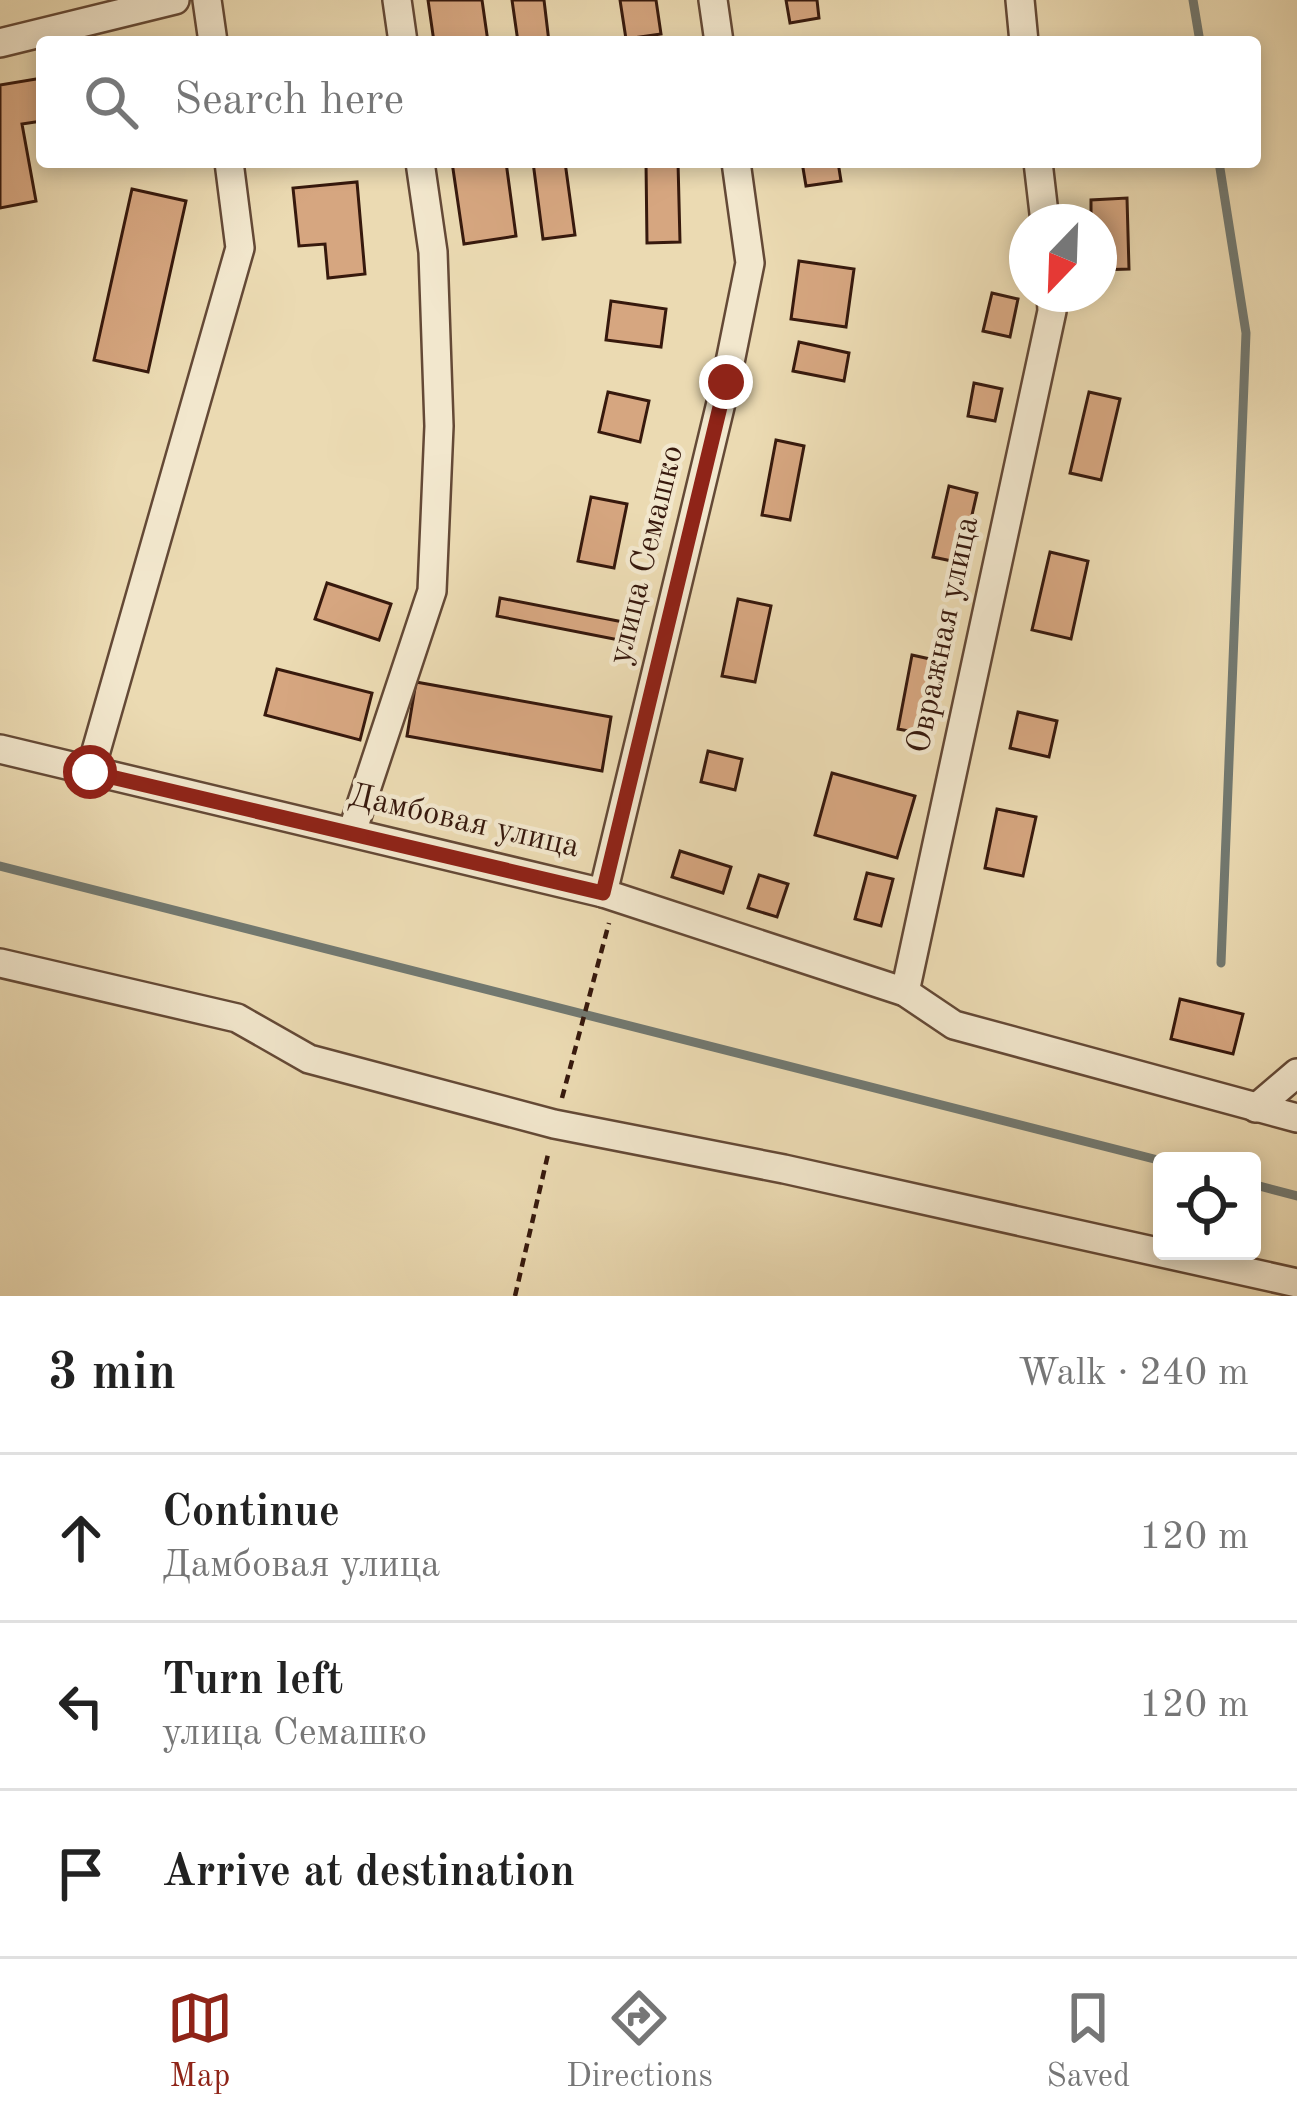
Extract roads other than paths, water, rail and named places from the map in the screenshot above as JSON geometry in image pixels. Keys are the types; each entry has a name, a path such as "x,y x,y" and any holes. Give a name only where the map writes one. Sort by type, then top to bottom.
{"street":[{"path":"0,43 175,0"},
{"path":"207,0 212,36"},
{"path":"397,0 402,36"},
{"path":"713,0 718,36"},
{"path":"1020,0 1023,36"},
{"path":"90,772 241,248 230,168"},
{"path":"352,832 432,591 439,426 433,252 421,168"},
{"name":"улица Семашко","path":"609,895 750,263 737,168"},
{"path":"1039,168 1043,204"},
{"name":"Овражная улица","path":"904,992 1052,312"},
{"name":"Дамбовая улица","path":"0,749 609,895 904,992 953,1025 1297,1118"},
{"path":"0,963 237,1018 309,1059 554,1124 784,1169 1297,1283"},
{"path":"1256,1108 1297,1073"}],"waterway":[{"path":"1193,0 1199,36"},
{"path":"1220,168 1246,333 1221,963"},
{"path":"0,866 1153,1159"},
{"path":"1261,1186 1297,1196"}]}
